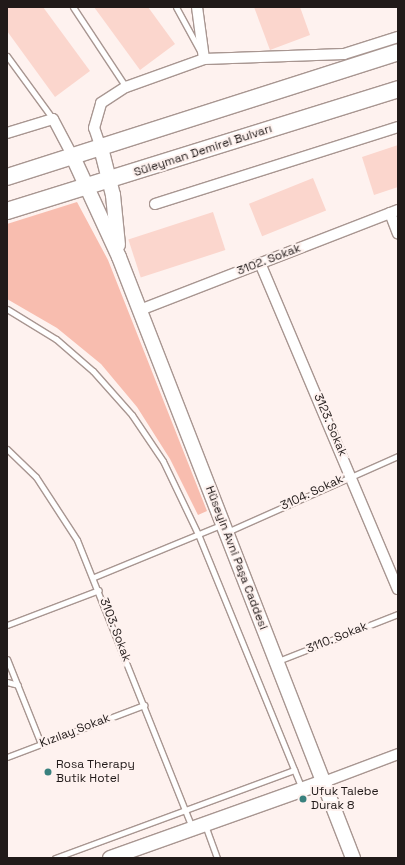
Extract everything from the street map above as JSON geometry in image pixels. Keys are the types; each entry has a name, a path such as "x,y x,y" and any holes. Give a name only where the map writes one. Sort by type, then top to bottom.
{"main road":[{"path":"7,177 398,52"},
{"name":"Süleyman Demirel Bulvarı","path":"7,211 88,187 398,88"},
{"name":"Hüseyin Avni Paşa Caddesi","path":"101,148 110,180 119,257"},
{"name":"Hüseyin Avni Paşa Caddesi","path":"73,157 119,257 353,858"},
{"path":"110,858 324,782"}],"street":[{"path":"197,7 204,59"},
{"path":"101,148 94,128 101,103 126,87 204,59 344,54 398,37"},
{"path":"7,134 52,119 73,157"},
{"path":"156,204 398,127"},
{"path":"394,212 398,234"},
{"name":"3102. Sokak","path":"140,310 394,212"},
{"name":"3123. Sokak","path":"260,263 352,474 398,588"},
{"path":"324,782 398,754"}],"lane":[{"path":"73,7 126,87"},
{"path":"176,7 204,59"},
{"path":"7,56 52,119"},
{"path":"7,309 56,339 112,391 163,461 198,534 302,790"},
{"name":"3103. Sokak","path":"7,449 36,477 57,505 94,577 185,810 198,827 217,858"},
{"name":"3104. Sokak","path":"94,577 198,534 225,528 398,456"},
{"path":"7,626 99,590"},
{"name":"3110. Sokak","path":"277,662 398,614"},
{"path":"7,659 42,744"},
{"path":"7,682 18,686"},
{"name":"Kızılay Sokak","path":"7,757 144,705"},
{"path":"55,858 294,770"}],"shaded area":[{"path":"77,202 108,260 207,511 198,515 170,459 137,407 101,364 57,328 7,299 7,224"}],"building":[{"path":"7,7 43,7 90,71 55,97 7,31"},
{"path":"94,7 148,7 175,44 140,70"},
{"path":"254,7 300,7 310,35 270,50"},
{"path":"398,145 398,187 374,195 362,157"},
{"path":"313,178 326,210 262,236 249,204"},
{"path":"213,212 225,250 141,278 128,240"}],"place":[{"name":"Rosa Therapy Butik Hotel","path":"48,772"},
{"name":"Ufuk Talebe Durak 8","path":"303,799"}]}
